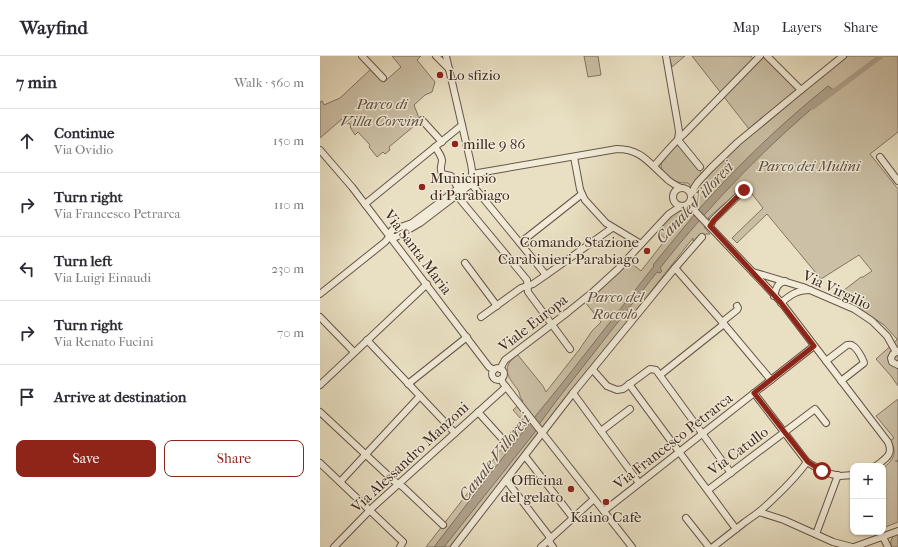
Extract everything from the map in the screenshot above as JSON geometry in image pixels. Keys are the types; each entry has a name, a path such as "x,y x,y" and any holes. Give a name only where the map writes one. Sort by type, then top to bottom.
{"street":[{"path":"362,56 383,78"},
{"path":"436,56 450,70"},
{"path":"320,294 390,237 392,230 412,223 469,182 472,174 446,56"},
{"path":"666,56 678,125 678,140 700,167"},
{"path":"654,166 760,56"},
{"path":"767,56 800,90"},
{"name":"Viale Europa","path":"497,370 509,356 594,291 669,214 690,202 694,188 698,182 738,142 843,56"},
{"path":"422,120 442,142"},
{"path":"365,204 462,125"},
{"path":"435,147 442,160 440,169 442,174 451,176 456,192 527,280 528,292 570,349"},
{"path":"472,174 617,149 631,150 639,154 654,166 672,184 688,189 692,197 695,211"},
{"name":"Via Santa Maria","path":"320,150 352,187 489,367 497,370"},
{"path":"574,156 582,194 585,200 606,224 641,244"},
{"path":"880,157 898,181"},
{"path":"665,178 670,186 675,202 695,211 781,303 888,442 890,445 890,454 880,463"},
{"path":"469,182 546,276"},
{"name":"Viale Europa","path":"669,214 673,197 677,189 698,182"},
{"path":"708,224 714,220 744,190"},
{"path":"520,243 582,194"},
{"path":"482,317 521,288 533,284 546,276 612,228"},
{"path":"454,547 525,456 541,432 702,237"},
{"path":"465,263 497,306"},
{"path":"675,268 771,380"},
{"name":"Via Virgilio","path":"752,272 813,290 854,309 869,319 887,336 897,352 893,354 891,358 892,362 898,365"},
{"path":"774,296 778,285 781,282 787,282 791,292 789,296"},
{"path":"320,383 426,284"},
{"path":"781,303 789,296 800,291 813,290"},
{"path":"660,375 723,323 737,310 737,306"},
{"path":"320,317 354,352"},
{"path":"408,384 467,337"},
{"path":"367,340 455,433"},
{"path":"826,361 849,344 853,346 863,359 864,363 841,381"},
{"name":"Via Francesco Petrarca","path":"604,511 814,346"},
{"path":"592,370 607,386 612,389 620,390 650,369 653,368 656,370 731,473"},
{"path":"497,370 504,373 501,379 497,380 493,378 492,374 497,370"},
{"path":"501,379 632,547"},
{"path":"629,384 736,529"},
{"name":"Via Alessandro Manzoni","path":"335,547 369,510 506,387"},
{"path":"573,393 639,483"},
{"path":"754,393 808,462 822,471 838,475 850,475"},
{"path":"340,482 420,396"},
{"path":"601,431 630,409"},
{"name":"Via Catullo","path":"708,490 815,409 826,423"},
{"path":"320,412 444,524"},
{"path":"478,412 506,443"},
{"path":"525,456 573,518"},
{"path":"713,547 759,512 808,462"},
{"path":"320,463 369,510 401,545"},
{"path":"816,534 838,475"},
{"path":"506,480 549,536 550,543 553,547"},
{"path":"542,547 594,499"},
{"path":"759,512 784,520 833,542 853,547 898,531"},
{"path":"686,518 709,547"},
{"path":"883,537 888,547"}],"green space":[{"name":"Parco di Villa Corvini","path":"392,56 421,56 417,60 435,82 432,92 425,95 414,105 420,121 389,147 390,150 385,154 383,152 377,157 369,147 370,145 358,132 355,135 349,123 347,124 342,119 320,138 320,102 322,101 324,105 340,98 371,69 384,82 401,67"},
{"path":"584,56 598,56 601,75 588,77"},
{"path":"669,56 685,56 672,67"},
{"name":"Parco dei Mulini","path":"692,56 751,56 756,63 765,56 799,92 847,56 898,56 898,132 870,154 898,189 898,386 876,359 897,339 884,325 856,306 835,297 861,277 872,271 859,255 821,279 767,214 737,243 732,238 763,208 745,187 728,203 725,203 708,218 711,221 704,227 710,234 705,234 698,244 694,240 693,241 693,238 451,547 426,547 491,463 504,445 512,430 521,419 513,410 523,401 508,375 507,371 509,363 517,354 543,386 546,392 592,331 601,322 585,302 602,288 629,261 641,271 666,239 657,231 664,223 672,215 681,211 686,211 691,214 695,210 691,199 692,188 688,183 680,183 669,178 662,170 661,164 665,156 678,145 684,150 704,176 721,160 719,156 749,129"},
{"path":"898,399 898,522 886,527 886,465 894,456 894,449 890,441 894,438 876,416"},
{"path":"898,532 898,547 891,547 892,538"}],"shaded area":[{"path":"828,86 834,90 764,152 742,174 679,244 660,268 662,271 660,273 657,272 557,400 535,432 444,547 434,547 654,266 653,265 700,208 761,144"}],"waterway":[{"name":"Canale Villoresi","path":"813,107 881,56"}],"place":[{"name":"Lo sfizio","path":"440,75"},
{"name":"mille 9 86","path":"455,144"},
{"name":"Municipio di Parabiago","path":"422,187"},
{"name":"Comando Stazione Carabinieri Parabiago","path":"647,251"},
{"name":"Officina del gelato","path":"571,489"},
{"name":"Kaino Cafè","path":"606,502"}],"route":[{"path":"744,190 714,220 710,226 781,303 814,346 754,393 808,462 822,471"}],"park label":[{"name":"Parco del Roccolo","path":"615,306"}]}
